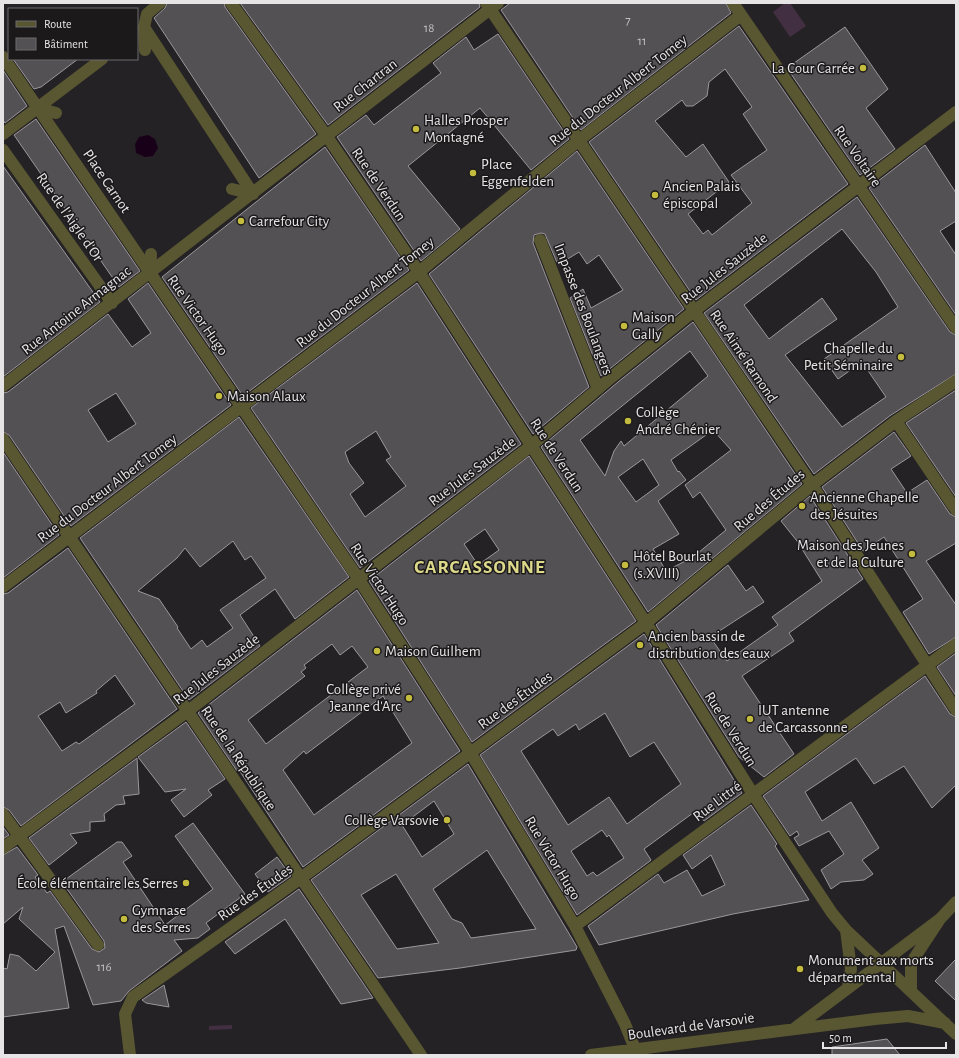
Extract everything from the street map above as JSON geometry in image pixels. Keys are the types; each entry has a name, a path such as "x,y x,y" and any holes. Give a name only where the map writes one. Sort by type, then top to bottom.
{"street":[{"path":"145,50 141,30 147,14 160,3"},
{"name":"Rue de Verdun","path":"231,3 326,135 419,272 646,623 753,794 832,913 846,930 956,1034"},
{"name":"Rue Voltaire","path":"733,3 956,328"},
{"name":"Rue Chartran","path":"253,194 491,5"},
{"name":"Rue Aimé Ramond","path":"491,5 578,141 812,485 926,666 956,710"},
{"name":"Rue du Docteur Albert Tomey","path":"3,588 419,272 578,141 742,15"},
{"path":"141,30 253,194"},
{"name":"Place Carnot","path":"3,57 150,273"},
{"path":"3,134 101,60"},
{"path":"38,108 56,113"},
{"name":"Rue Jules Sauzède","path":"3,848 188,711 358,578 532,445 613,376 694,311 956,112"},
{"name":"Rue de l'Aigle d'Or","path":"3,150 112,303"},
{"path":"232,190 253,194"},
{"path":"150,273 253,194"},
{"name":"Impasse des Boulangers","path":"540,240 598,389"},
{"path":"150,254 150,273"},
{"name":"Rue Antoine Armagnac","path":"3,386 150,273"},
{"name":"Rue Victor Hugo","path":"150,273 358,578 470,752 575,926 625,1024 635,1049"},
{"name":"Rue des Études","path":"130,1055 125,1014 133,997 301,878 646,623 812,485 896,421 956,381"},
{"path":"896,421 956,510"},
{"name":"Rue de la République","path":"3,439 422,1055"},
{"name":"Rue Littré","path":"575,926 956,644"},
{"path":"3,814 98,945"},
{"path":"911,991 911,963 940,919 956,902"},
{"path":"795,1028 940,919"},
{"path":"846,930 851,969 848,987"},
{"name":"Boulevard de Varsovie","path":"591,1055 795,1028 908,1016 945,1023"}],"shaded area":[{"path":"785,3 790,3 806,26 790,37 773,12"},
{"path":"148,135 155,139 158,148 153,156 145,157 136,153 135,144 139,137"},
{"path":"232,1025 232,1029 209,1030 209,1026"}],"building":[{"path":"167,3 224,3 225,7 316,134 259,178 154,18 165,8"},
{"path":"240,3 479,3 480,7 328,125"},
{"path":"510,3 726,3 731,13 581,130 501,10"},
{"path":"739,26 848,184 696,300 589,142","holes":["725,69 752,107 743,114 767,150 731,175 752,203 712,235 708,230 703,234 688,214 729,182 703,144 686,157 655,121 682,100 686,106 693,106 707,96 709,82"]},
{"path":"845,27 888,89 866,108 895,149 860,175 787,68"},
{"path":"498,34 569,139 531,170 480,108 408,166 460,229 421,261 337,137 366,115 374,125 441,73 433,63 466,37 474,50"},
{"path":"14,60 77,60 41,87 34,89"},
{"path":"3,70 27,106 5,123 3,120"},
{"path":"36,119 140,271 119,287 14,135"},
{"path":"925,145 956,193 956,221 940,231 956,255 956,315 869,188"},
{"path":"325,147 409,270 243,396 162,277"},
{"path":"577,151 684,309 601,376 570,298 583,289 591,308 623,290 599,255 587,264 579,252 558,265 545,234 541,233 534,235 533,243 589,387 533,434 429,274"},
{"path":"3,166 100,302 3,377"},
{"path":"857,197 950,332 956,335 956,374 891,415 814,474 704,313","holes":["842,229 876,272 898,307 824,359 838,379 862,362 886,397 842,427 785,355 837,319 822,298 769,339 744,305"]},
{"path":"148,283 231,405 71,526 9,435 3,432 3,393 8,392 108,314 132,347 151,333 128,299","holes":["116,393 136,424 108,442 88,410"]},
{"path":"417,283 521,444 360,568 251,408","holes":["376,431 391,457 386,460 406,486 365,517 350,494 364,483 349,463 345,452"]},
{"path":"693,322 802,484 648,612 541,447 618,382","holes":["690,351 708,376 624,446 621,441 614,451 605,476 580,440","713,430 731,450 685,485 693,498 700,492 726,530 693,557 666,571 653,549 679,534 658,501 686,480 679,471 678,472 671,460","643,459 659,485 636,502 618,477"]},
{"path":"956,390 956,497 906,423"},
{"path":"239,417 349,577 295,619 275,589 240,615 260,646 189,700 80,538","holes":["233,541 245,560 251,556 266,578 220,610 233,628 207,647 202,640 191,649 159,599 138,591 177,558 185,548 200,567"]},
{"path":"894,432 911,456 891,469 907,493 927,480 950,514 956,517 956,543 926,561 956,605 956,637 929,654 903,612 923,599 884,537 863,551 822,487"},
{"path":"3,452 59,535 3,578"},
{"path":"529,456 636,621 472,742 369,581","holes":["485,529 499,550 478,565 464,544"]},
{"path":"810,496 863,579 789,633 794,641 742,676 794,754 764,777 739,757 656,625 728,565 746,591 753,586 764,602 710,637 727,661 778,625 772,617 822,581 797,541 781,521"},
{"path":"68,548 177,709 21,826 9,810 3,807 3,594 8,593","holes":["115,675 135,704 79,744 76,742 62,751 38,716 60,702 66,713 97,693 96,691"]},
{"path":"357,590 460,751 303,867 239,770 237,771 198,713","holes":["332,644 340,655 352,646 368,667 266,744 248,720 305,676 301,672 306,668 304,665","383,696 412,743 314,815 283,770 304,751 306,754"]},
{"path":"644,634 742,793 704,821 697,810 644,849 651,860 650,861 577,915 480,755","holes":["605,713 630,757 654,742 681,784 627,824 609,797 568,825 521,751 553,729 558,736 576,724 579,730","602,830 607,837 609,835 624,858 597,876 593,872 587,876 571,851"]},
{"path":"956,653 956,696 937,667"},
{"path":"925,676 950,714 956,717 956,785 932,808 904,766 874,784 856,758 805,792 822,821 851,802 879,848 862,860 873,874 864,880 841,882 831,889 821,870 844,854 829,831 799,846 794,838 799,835 797,831 790,836 763,796"},
{"path":"186,722 225,779 208,790 212,795 184,817 171,800 186,789 165,792 138,757"},
{"path":"137,758 139,794 123,796 125,804 116,805 104,814 105,821 90,822 90,831 70,834 77,843 49,865 29,838"},
{"name":"Collège Varsovie","path":"468,764 577,947 576,950 460,968 378,978 311,880","holes":["434,801 454,834 422,857 402,825","487,850 536,929 471,938 462,923 452,919 433,889","396,874 439,943 397,949 361,895"]},
{"path":"751,805 777,844 775,846 809,900 733,914 599,945 588,926 658,874 664,883 687,870 702,896 725,885 711,855 692,869 683,855"},
{"path":"193,823 245,894 206,923 210,929 198,938 174,940 182,951 129,991 121,1001 93,1005 64,926 55,929 69,1008 3,1017 3,968 7,969 10,954 19,956 36,971 55,952 19,919 23,907 3,924 3,855 17,847 38,875 35,877 47,893 50,891 92,949 99,952 105,948 104,941 62,882 117,842 122,842 132,856 123,862 165,925 213,889 175,836"},
{"path":"3,827 9,835 3,839"},
{"path":"277,857 291,876 268,892 255,874"},
{"path":"299,889 373,998 341,1004 285,919 235,954 225,942"},
{"path":"956,959 956,1001 935,981"},
{"path":"164,985 169,1007 146,1003 142,1000"},
{"path":"887,1039 900,1055 832,1055 832,1047"}],"place":[{"name":"La Cour Carrée","path":"863,68"},
{"name":"Halles Prosper Montagné","path":"416,129"},
{"name":"Place Eggenfelden","path":"473,173"},
{"name":"Ancien Palais épiscopal","path":"655,195"},
{"name":"Carrefour City","path":"241,221"},
{"name":"Maison Gally","path":"624,326"},
{"name":"Chapelle du Petit Séminaire","path":"901,357"},
{"name":"Maison Alaux","path":"219,396"},
{"name":"Collège André Chénier","path":"628,421"},
{"name":"Ancienne Chapelle des Jésuites","path":"802,506"},
{"name":"Maison des Jeunes et de la Culture","path":"912,554"},
{"name":"Hôtel Bourlat (s.XVIII)","path":"625,565"},
{"name":"Ancien bassin de distribution des eaux","path":"640,645"},
{"name":"Maison Guilhem","path":"377,651"},
{"name":"Collège privé Jeanne d'Arc","path":"409,698"},
{"name":"IUT antenne de Carcassonne","path":"750,719"},
{"name":"Collège Varsovie","path":"447,820"},
{"name":"École élémentaire les Serres","path":"186,883"},
{"name":"Gymnase des Serres","path":"124,919"},
{"name":"Monument aux morts départemental","path":"800,969"}],"district":[{"name":"CARCASSONNE","path":"480,566"}]}
